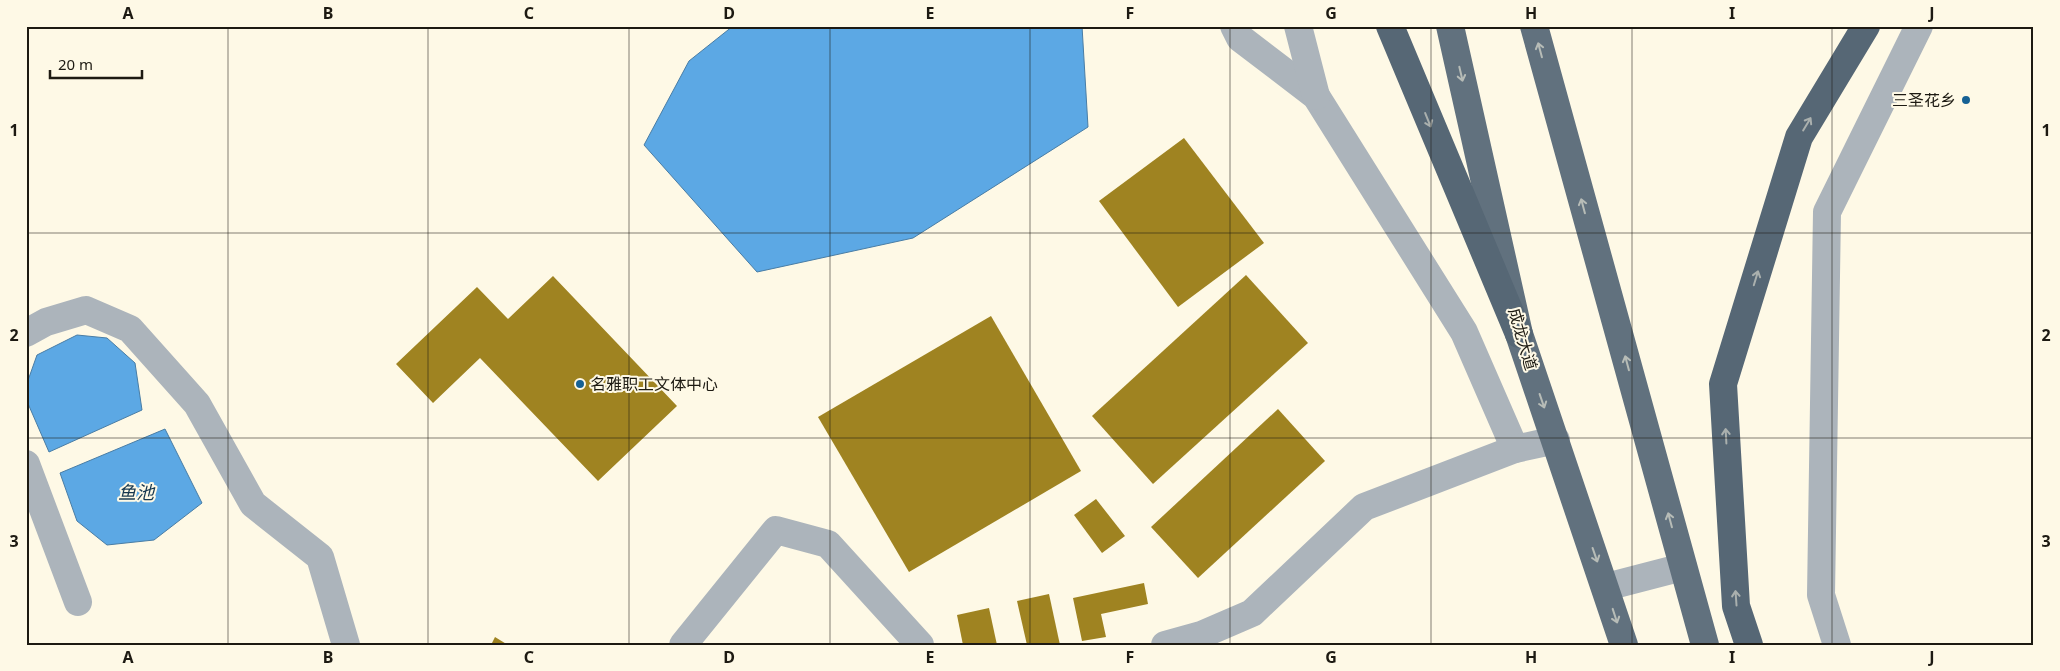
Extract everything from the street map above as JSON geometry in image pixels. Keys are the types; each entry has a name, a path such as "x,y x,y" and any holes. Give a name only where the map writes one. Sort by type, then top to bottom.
{"highway":[{"path":"1390,26 1519,334"},
{"name":"成龙大道","path":"1450,26 1519,334 1624,645"},
{"path":"1534,26 1705,645"},
{"path":"1749,645 1736,606 1723,384 1799,137 1866,26"}],"street":[{"path":"1234,26 1240,38 1316,96"},
{"path":"1298,26 1316,96 1464,332 1515,449"},
{"path":"1838,645 1821,595 1827,212 1919,26"},
{"path":"26,333 46,322 86,310 130,328 197,404 253,504 320,557 346,645"},
{"path":"1164,645 1201,635 1252,613 1364,507 1515,449 1556,440"},
{"path":"26,464 78,602"},
{"path":"683,645 776,530 828,544 920,645"},
{"path":"1606,587 1683,567"}],"water":[{"path":"733,26 1082,26 1088,127 913,238 757,272 644,145 689,61"},
{"path":"77,335 107,338 135,363 142,410 49,452 26,399 26,386 37,355"},
{"name":"鱼池","path":"165,429 202,503 154,540 107,545 77,521 60,473"}],"building":[{"path":"1184,138 1264,243 1178,307 1099,201"},
{"path":"1246,275 1308,343 1153,484 1092,416"},
{"name":"名雅职工文体中心","path":"553,276 677,406 598,481 480,358 433,403 396,364 477,287 508,319"},
{"path":"991,316 1081,471 909,572 818,417"},
{"path":"1278,409 1325,461 1198,578 1151,527"},
{"path":"1096,499 1125,536 1102,553 1074,515"},
{"path":"1144,583 1148,604 1101,614 1106,637 1082,641 1073,598"},
{"path":"1049,594 1060,645 1027,645 1017,601"},
{"path":"989,608 997,645 963,645 957,615"},
{"path":"495,637 508,645 491,645"}],"place":[{"name":"三圣花乡","path":"1966,100"},
{"name":"名雅职工文体中心","path":"580,384"}]}
